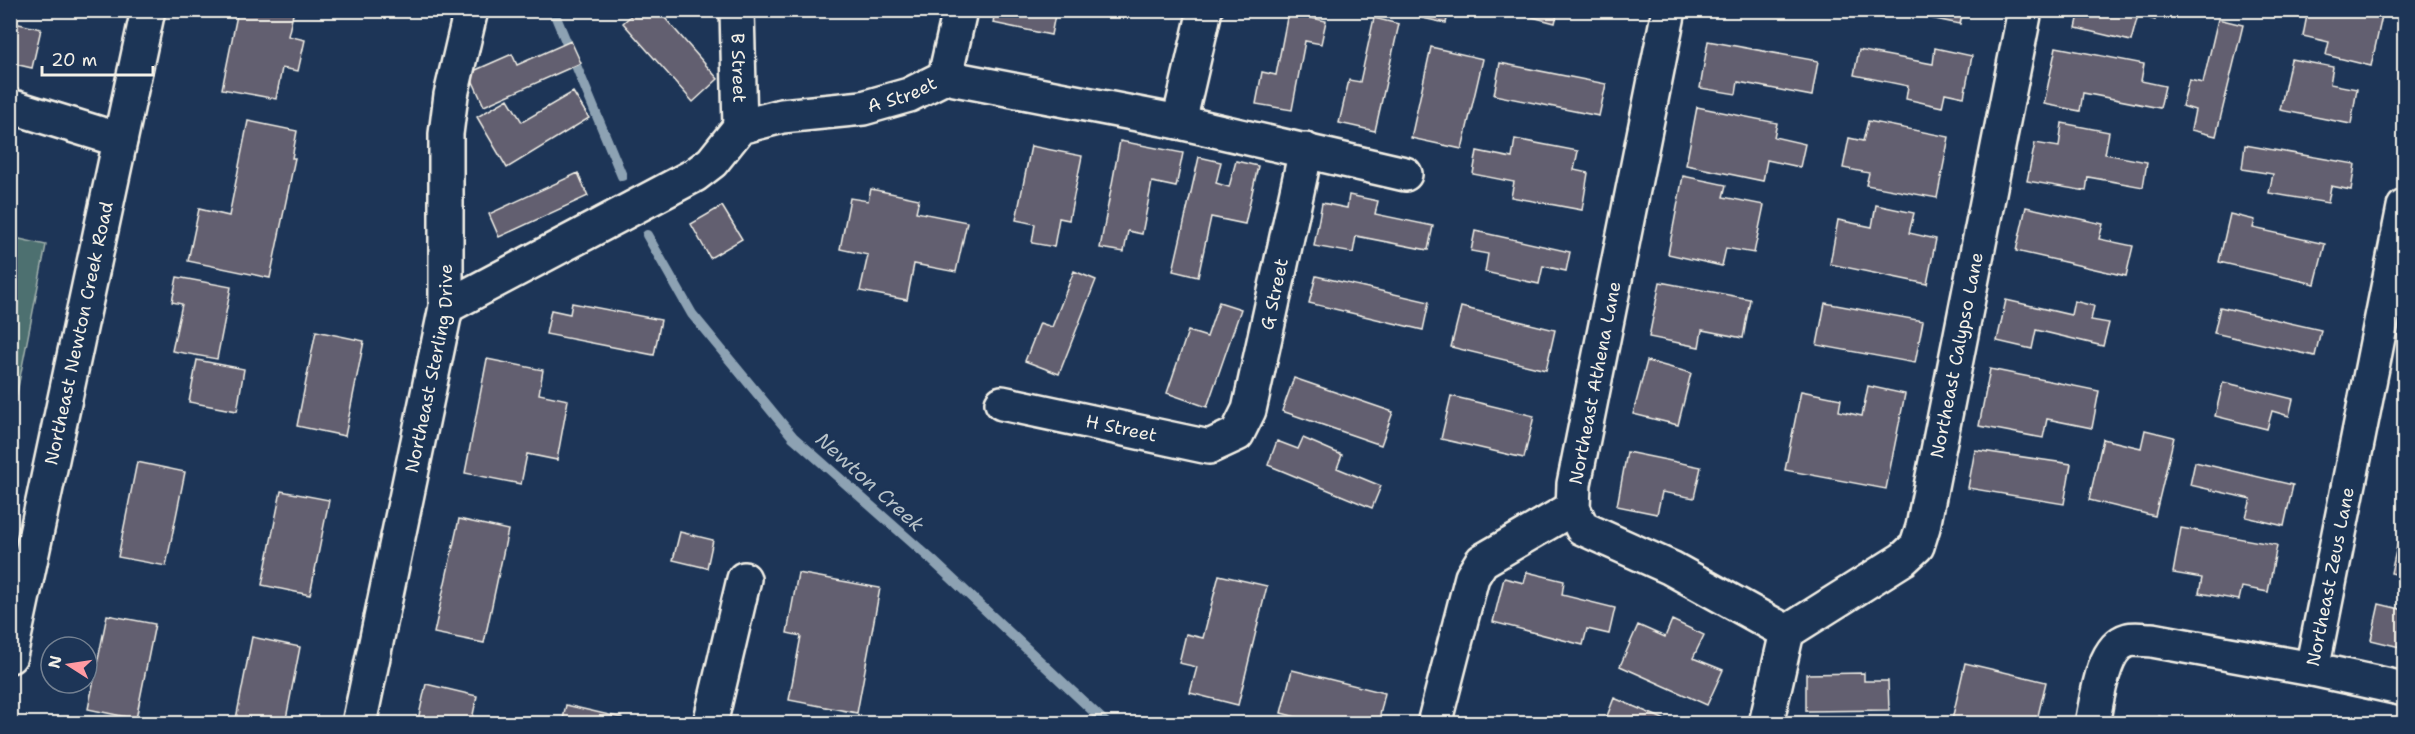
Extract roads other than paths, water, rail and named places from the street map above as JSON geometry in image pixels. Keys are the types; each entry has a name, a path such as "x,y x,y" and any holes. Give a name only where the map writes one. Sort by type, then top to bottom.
{"street":[{"name":"Northeast Newton Creek Road","path":"10,656 148,10"},
{"name":"Northeast Sterling Drive","path":"359,723 446,307 446,134 451,95 471,10"},
{"name":"B Street","path":"737,10 740,127"},
{"path":"945,77 960,10"},
{"path":"1179,122 1205,10"},
{"name":"Northeast Athena Lane","path":"1669,10 1574,484 1572,508 1581,528 1671,568 1787,632"},
{"name":"Northeast Calypso Lane","path":"1787,632 1903,559 1917,546 1923,527 2025,10"},
{"name":"A Street","path":"740,127 782,116 863,108 909,94 945,77 1179,122 1405,174"},
{"path":"10,106 120,140"},
{"path":"446,307 695,175 712,162 740,127"},
{"name":"G Street","path":"1238,434 1250,410 1306,150"},
{"name":"Northeast Zeus Lane","path":"2092,723 2103,671 2113,651 2128,640 2152,640 2312,669 2404,207"},
{"name":"H Street","path":"1002,404 1209,447 1238,434"},
{"path":"1434,723 1472,577 1482,561 1572,508"},
{"path":"710,723 744,579"},
{"path":"1766,723 1787,632"},
{"path":"2312,669 2404,689"}],"waterway":[{"name":"Newton Creek","path":"553,10 622,176"},
{"name":"Newton Creek","path":"647,235 692,314 793,437 932,560 1107,724"}]}
